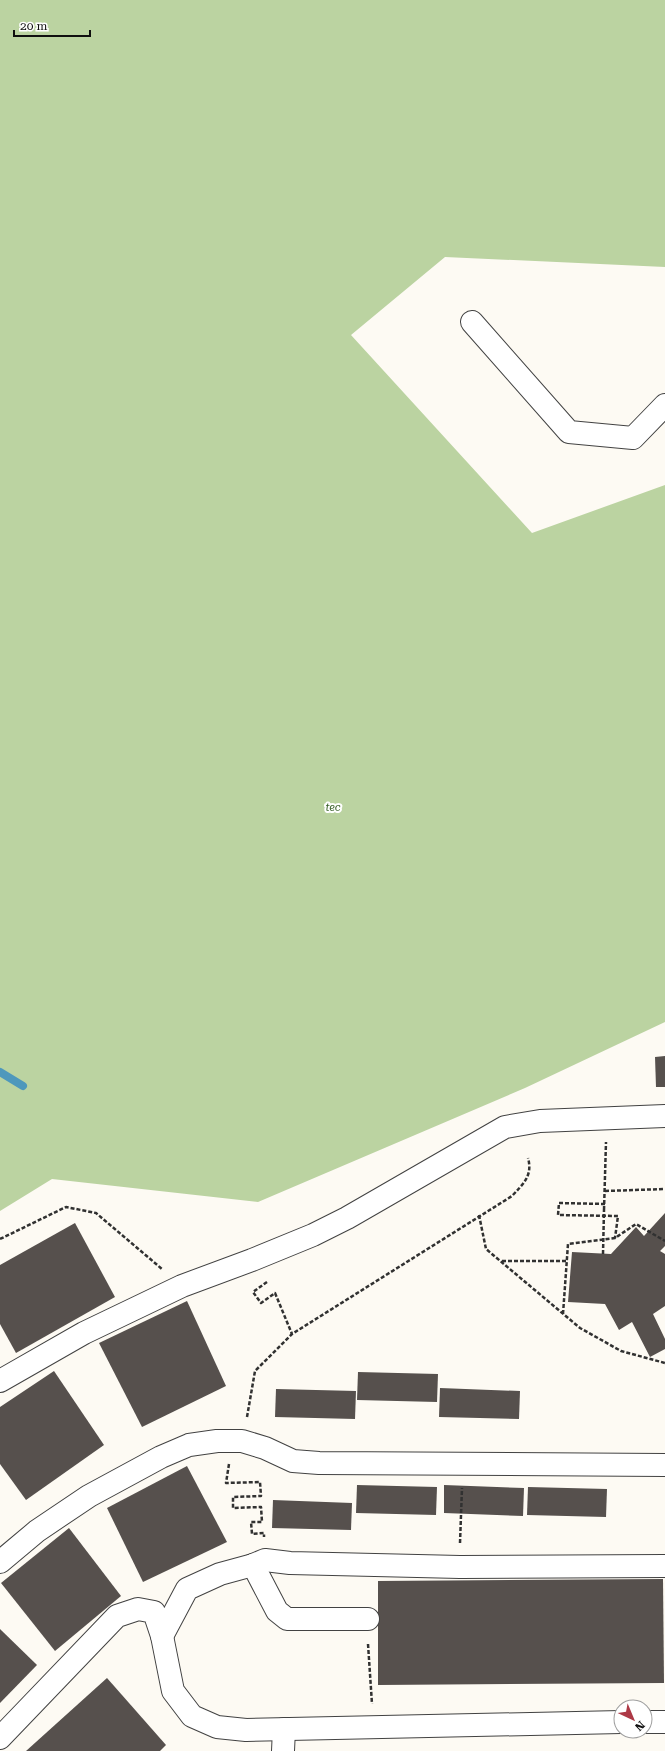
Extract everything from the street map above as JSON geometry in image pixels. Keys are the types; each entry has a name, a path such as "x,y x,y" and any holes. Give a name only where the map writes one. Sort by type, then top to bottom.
{"street":[{"path":"472,322 569,432 633,438 665,405"},
{"path":"0,1381 84,1333 182,1286 313,1235 347,1218 505,1127 540,1121 665,1116"},
{"path":"0,1562 37,1531 89,1496 161,1457 189,1445 217,1441 237,1441 265,1448 293,1461 665,1465"},
{"path":"259,1562 277,1611 288,1619 368,1619"},
{"path":"162,1636 187,1589 220,1574 259,1562 460,1567 665,1566"},
{"path":"0,1738 117,1616 138,1609 154,1612 162,1636 173,1691 192,1716 217,1728 246,1730 613,1722"},
{"path":"653,1722 665,1722"},
{"path":"283,1751 284,1729"}],"path":[{"path":"603,1254 606,1138"},
{"path":"259,1562 264,1533 252,1534 251,1522 262,1522 261,1507 233,1508 233,1497 261,1496 260,1482 226,1483 255,1371 292,1334 479,1215 512,1196 526,1182 530,1166 528,1158"},
{"path":"605,1190 665,1189"},
{"path":"604,1204 559,1203 558,1216 618,1216 615,1238"},
{"path":"0,1239 66,1207 96,1213 182,1286"},
{"path":"479,1215 486,1249 580,1328 621,1351 665,1363"},
{"path":"563,1314 568,1244 615,1238 636,1224 665,1241"},
{"path":"252,1260 268,1282 253,1292 262,1303 275,1293 292,1334"},
{"path":"502,1261 567,1261"},
{"path":"460,1567 463,1464"},
{"path":"369,1662 373,1727"}],"green space":[{"name":"tec","path":"0,0 665,0 665,267 445,257 351,335 532,533 665,485 665,1022 525,1088 258,1202 52,1179 0,1211"}],"building":[{"path":"665,1056 665,1087 656,1087 655,1057"},
{"path":"665,1213 665,1246 660,1251 665,1254 665,1306 653,1314 665,1339 665,1349 650,1357 632,1322 619,1330 605,1304 568,1302 572,1252 611,1254 636,1227 644,1236"},
{"path":"75,1223 115,1297 16,1353 0,1324 0,1265"},
{"path":"187,1301 226,1386 142,1427 99,1343"},
{"path":"54,1371 104,1445 26,1500 0,1464 0,1407"},
{"path":"358,1372 438,1374 437,1402 357,1400"},
{"path":"440,1388 520,1391 519,1419 439,1417"},
{"path":"276,1389 356,1391 355,1419 275,1417"},
{"path":"187,1466 227,1542 143,1582 107,1508"},
{"path":"357,1485 437,1487 436,1515 356,1513"},
{"path":"444,1485 524,1488 523,1516 444,1513"},
{"path":"528,1487 607,1489 606,1517 527,1515"},
{"path":"273,1500 352,1503 351,1530 272,1528"},
{"path":"69,1528 121,1596 55,1651 1,1583"},
{"path":"663,1579 664,1683 378,1685 378,1581"},
{"path":"0,1629 37,1665 0,1703"},
{"path":"107,1678 166,1745 160,1751 26,1751"}],"waterway":[{"path":"0,1072 23,1086"}]}
